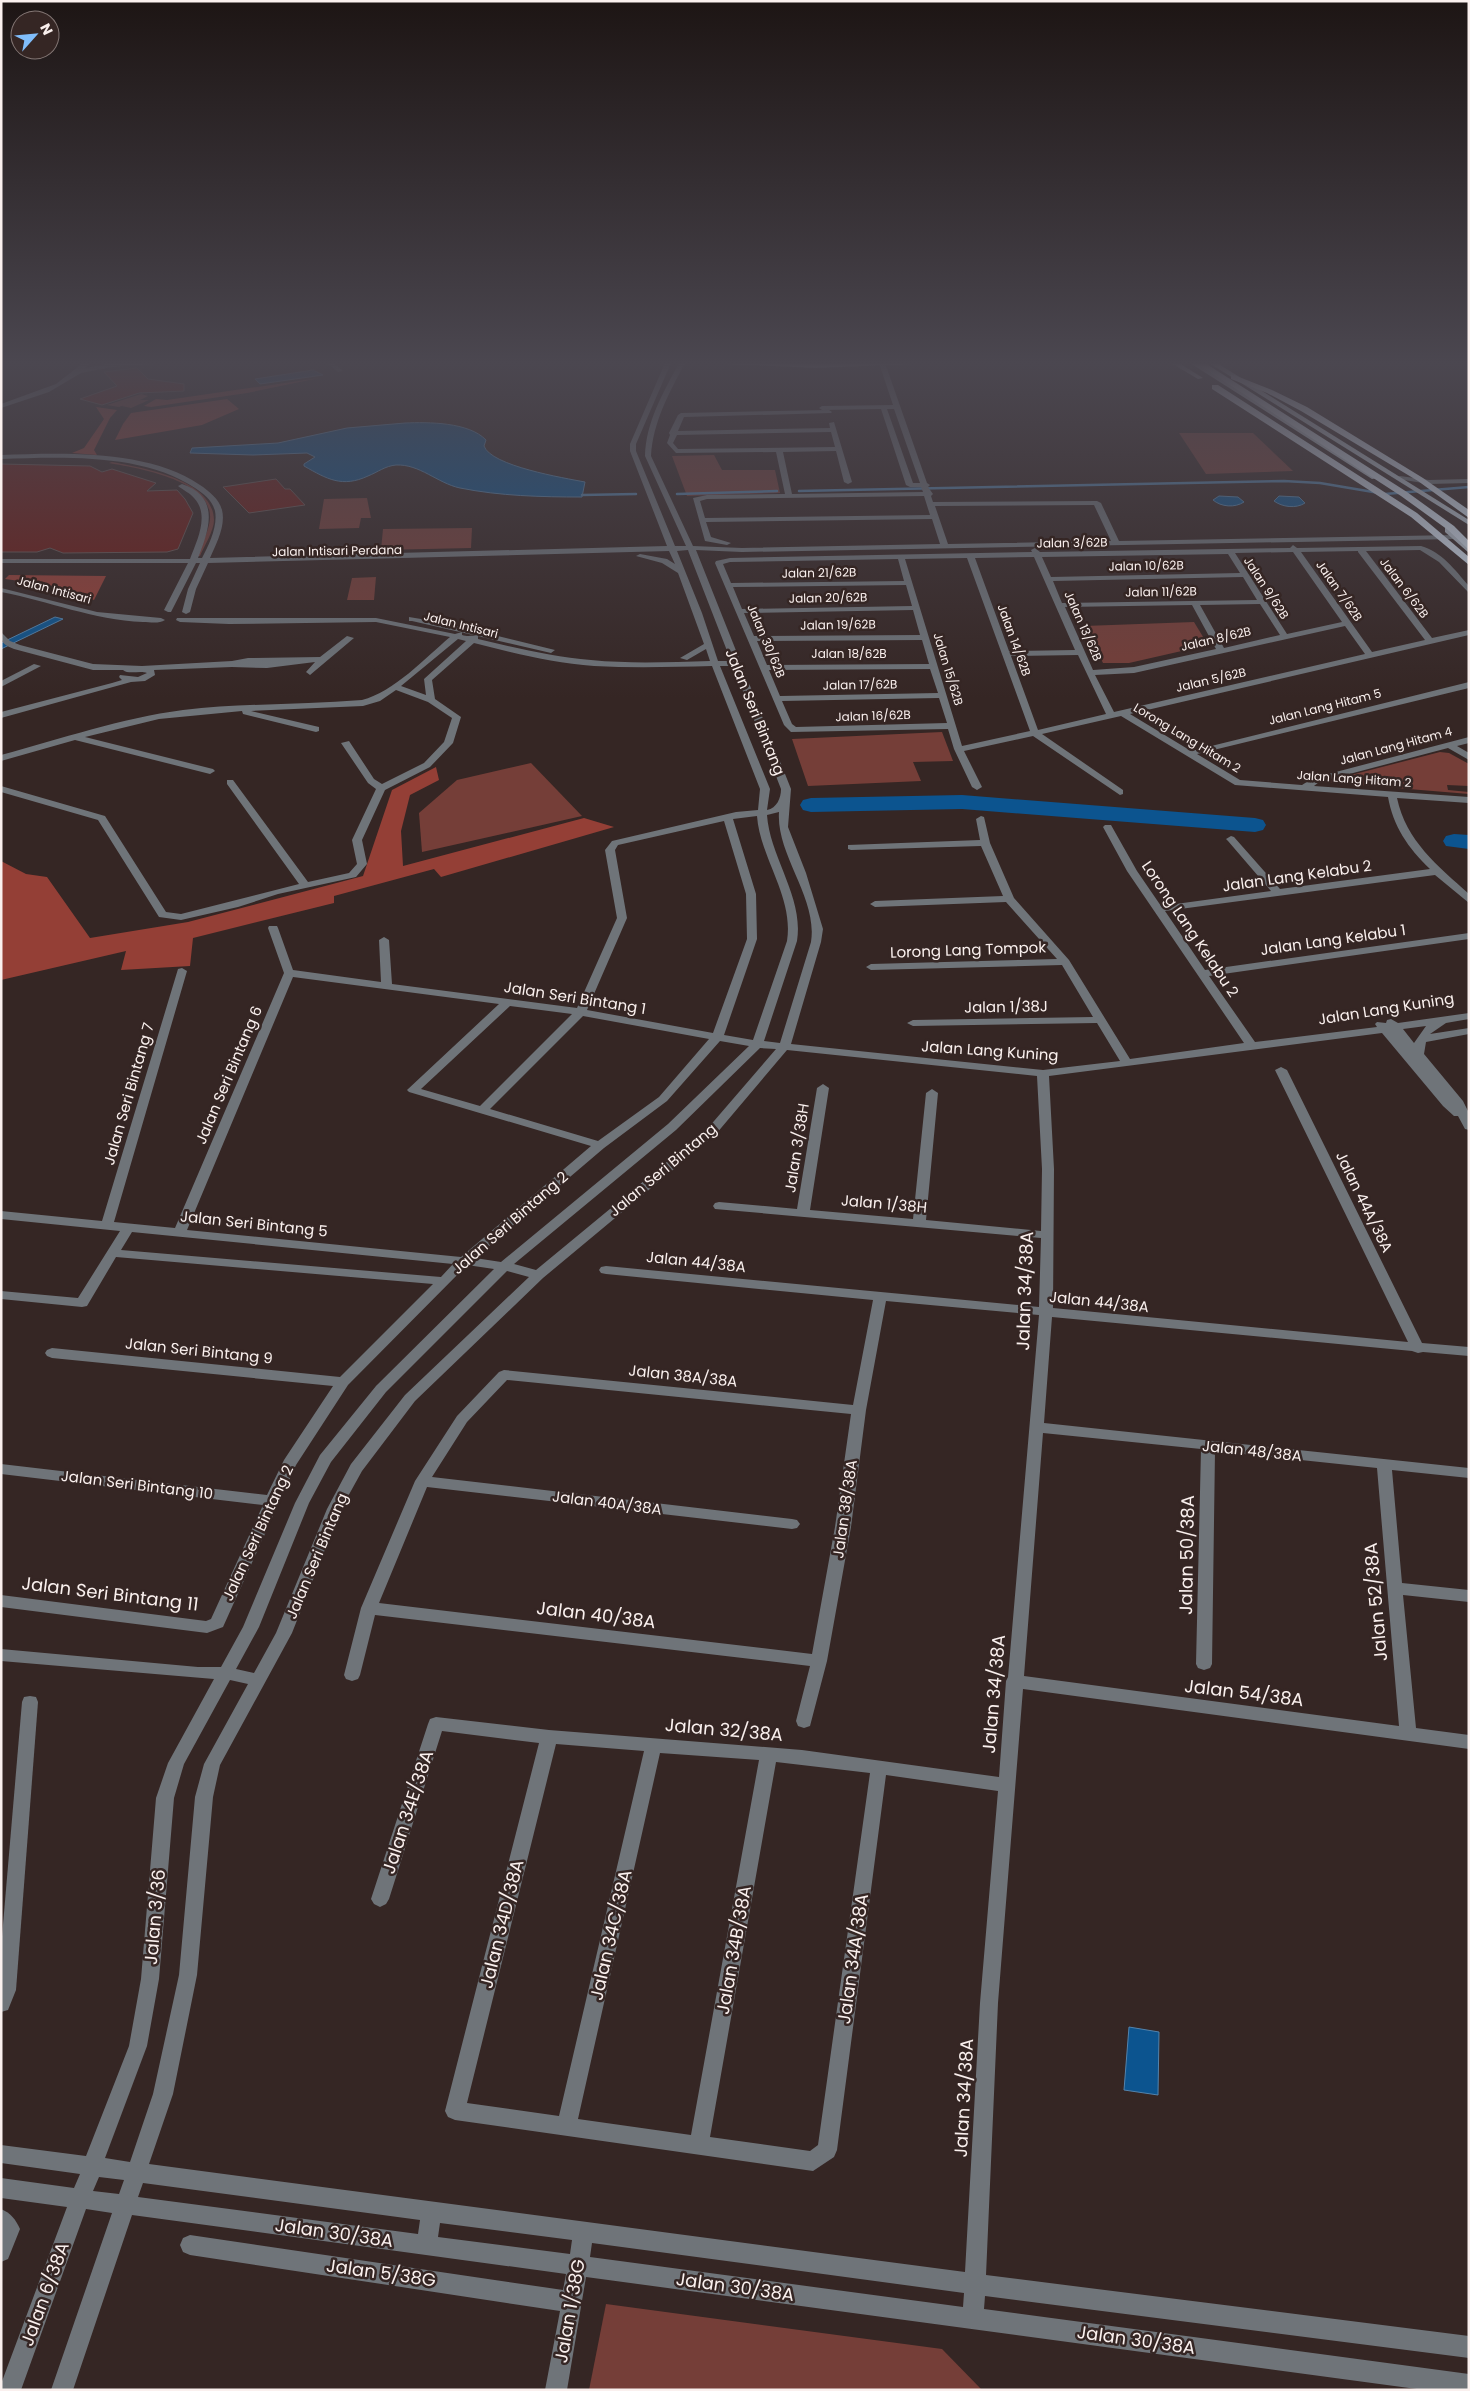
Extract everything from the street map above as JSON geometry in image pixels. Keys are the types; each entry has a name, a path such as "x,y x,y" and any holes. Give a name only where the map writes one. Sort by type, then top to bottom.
{"highway":[{"path":"1350,475 1414,515 1469,562"},
{"path":"1374,475 1451,528 1469,546"},
{"path":"1385,475 1469,530"},
{"path":"1411,475 1440,492 1469,515"}],"main road":[{"path":"1368,475 1438,520 1469,551"},
{"path":"1394,475 1469,523"},
{"path":"1440,504 1469,530"},
{"path":"1456,538 1469,537"}],"street":[{"path":"156,475 173,481 195,494 205,511 204,527 185,579 168,610 159,618"},
{"path":"172,475 184,478 211,497 219,511 218,522 204,563 186,603 184,616"},
{"name":"Jalan Seri Bintang","path":"227,1673 252,1627 302,1503 325,1459 380,1389 504,1266 672,1127 758,1044 792,941 794,928 781,875 763,829 764,789 719,675 698,613 642,475"},
{"name":"Jalan Seri Bintang","path":"259,1680 284,1633 334,1510 356,1468 410,1398 538,1275 712,1131 784,1047 816,942 818,929 801,873 783,827 786,789 692,551 657,475"},
{"path":"784,475 789,495"},
{"path":"846,475 848,482"},
{"path":"906,475 910,485 926,485"},
{"path":"922,475 945,547"},
{"path":"1400,478 1429,482 1469,481"},
{"path":"1417,489 1429,482"},
{"path":"928,494 707,497 696,500 702,520 936,517"},
{"path":"932,504 1097,503 1116,543"},
{"name":"Jalan 3/62B","path":"702,520 708,539 720,543 1112,535"},
{"path":"627,550 651,542 664,533"},
{"name":"Jalan 3/62B","path":"673,551 1456,538"},
{"name":"Jalan 7/62B","path":"1289,540 1370,655"},
{"name":"Jalan 13/62B","path":"1033,545 1080,652 1112,716"},
{"path":"135,561 182,558 197,546"},
{"name":"Jalan 3/62B","path":"723,560 1421,548 1429,551 1439,559 1469,591"},
{"name":"Jalan Intisari Perdana","path":"1,561 204,563 627,550 673,551"},
{"name":"Jalan 6/62B","path":"1360,550 1430,641"},
{"path":"208,551 231,562"},
{"name":"Jalan Intisari Perdana","path":"375,558 637,555 673,551"},
{"name":"Jalan 9/62B","path":"1230,551 1284,636"},
{"path":"637,555 664,561 680,571"},
{"name":"Jalan 14/62B","path":"970,556 1035,733"},
{"name":"Jalan 15/62B","path":"901,557 959,749 977,787"},
{"name":"Jalan 30/62B","path":"723,560 719,563 788,725 794,730"},
{"path":"198,577 211,569 231,562"},
{"name":"Jalan Intisari Perdana","path":"1,567 162,566 191,563"},
{"path":"162,566 175,569 185,579"},
{"name":"Jalan 10/62B","path":"1048,580 1245,575"},
{"name":"Jalan Intisari","path":"1,583 43,591 86,605 159,618"},
{"name":"Jalan 21/62B","path":"729,585 909,583"},
{"name":"Jalan Intisari","path":"1,590 34,597 74,610 112,618 159,618"},
{"name":"Jalan 11/62B","path":"1060,605 1262,602"},
{"path":"1195,603 1221,650"},
{"name":"Jalan 20/62B","path":"740,611 916,608"},
{"path":"168,610 184,616"},
{"name":"Jalan Intisari","path":"184,616 364,615 422,620 542,648 611,658 687,661"},
{"path":"159,618 184,616"},
{"name":"Jalan Intisari","path":"184,616 229,622 376,620 533,655 592,663 734,659"},
{"name":"Jalan 8/62B","path":"1090,673 1134,670 1347,623"},
{"path":"1,758 154,717 231,708 364,703 377,699 396,687 465,629"},
{"name":"Jalan 5/62B","path":"959,749 1112,716 1469,632"},
{"path":"432,700 428,679 480,633"},
{"path":"1,634 7,643 17,647 93,667 126,678 145,678 211,665"},
{"name":"Jalan 19/62B","path":"751,638 925,637"},
{"path":"310,672 322,659 350,638"},
{"path":"708,644 687,661 719,675"},
{"path":"1006,654 1080,652"},
{"path":"93,667 139,668 282,664 301,660 322,659"},
{"path":"429,659 446,662"},
{"path":"1,684 37,666"},
{"name":"Jalan 18/62B","path":"764,668 934,666"},
{"path":"126,678 124,672 139,668 152,671 151,675 145,678"},
{"path":"1,715 115,685 126,678"},
{"name":"Jalan Lang Hitam 5","path":"1188,754 1469,685"},
{"path":"1,789 102,818 163,915 181,917 226,908 305,885 352,874 362,864 358,840 380,788 427,765 448,743 457,717 432,700 396,687"},
{"path":"1458,688 1469,694"},
{"name":"Jalan 17/62B","path":"777,699 943,696"},
{"path":"231,708 316,729"},
{"name":"Lorong Lang Hitam 2","path":"1123,713 1238,783"},
{"name":"Jalan 16/62B","path":"794,730 952,726"},
{"path":"1035,733 1120,792"},
{"path":"78,738 210,771"},
{"name":"Jalan Lang Hitam 4","path":"1304,788 1316,780 1469,740"},
{"path":"346,743 371,781 380,788"},
{"path":"1449,745 1469,757"},
{"path":"230,782 305,885"},
{"name":"Jalan Lang Hitam 2","path":"1238,783 1469,800"},
{"path":"1392,795 1394,813 1403,831 1421,854 1469,900"},
{"path":"482,1110 581,1012 622,918 610,850 615,844 728,817 762,814 777,810 784,798"},
{"name":"Jalan Seri Bintang 2","path":"213,1626 289,1464 343,1382 464,1261 600,1145 663,1099 718,1037 752,939 753,931 751,894 728,817"},
{"path":"981,819 984,843 1009,899 1065,962 1126,1064"},
{"name":"Lorong Lang Kelabu 2","path":"1108,827 1132,871 1251,1045"},
{"path":"1231,839 1278,893"},
{"path":"851,847 984,843"},
{"name":"Jalan Lang Kelabu 2","path":"1158,909 1439,871"},
{"path":"875,904 1009,899"},
{"path":"273,928 289,973"},
{"name":"Jalan Lang Kelabu 1","path":"1202,974 1469,936"},
{"path":"384,940 387,984"},
{"name":"Lorong Lang Tompok","path":"871,968 1065,962"},
{"name":"Jalan Seri Bintang 7","path":"107,1226 182,971"},
{"name":"Jalan Seri Bintang 1","path":"289,973 387,984 581,1012 758,1044"},
{"name":"Jalan Seri Bintang 6","path":"179,1233 289,973"},
{"path":"508,1002 413,1090 600,1145"},
{"name":"Jalan Lang Kuning","path":"758,1044 1043,1073 1126,1064 1308,1038 1469,1012"},
{"name":"Jalan Lang Kuning","path":"1388,1025 1469,1016"},
{"path":"1418,1054 1421,1039 1429,1028 1457,1018"},
{"name":"Jalan 1/38J","path":"912,1023 1100,1020"},
{"path":"1388,1025 1418,1054 1457,1101 1467,1120"},
{"path":"1388,1025 1447,1103 1467,1120"},
{"path":"1421,1039 1469,1031"},
{"name":"Jalan 44A/38A","path":"1281,1070 1418,1349"},
{"name":"Jalan 34/38A","path":"973,2318 989,2003 1014,1681 1046,1313 1048,1163 1043,1073"},
{"name":"Jalan 3/38H","path":"803,1214 823,1088"},
{"path":"919,1224 932,1092"},
{"name":"Jalan 1/38H","path":"719,1206 1046,1235"},
{"name":"Jalan Seri Bintang 5","path":"1,1215 464,1261 504,1266 538,1275"},
{"path":"1,1295 82,1303 128,1228"},
{"path":"113,1252 444,1281"},
{"name":"Jalan 44/38A","path":"606,1270 1418,1349 1469,1352"},
{"name":"Jalan 38/38A","path":"804,1721 819,1661 843,1527 859,1410 880,1297"},
{"name":"Jalan Seri Bintang 9","path":"52,1353 343,1382"},
{"name":"Jalan 38A/38A","path":"422,1481 462,1418 504,1375 859,1410"},
{"name":"Jalan 48/38A","path":"1036,1428 1384,1466 1469,1473"},
{"name":"Jalan 50/38A","path":"1204,1664 1208,1446"},
{"name":"Jalan 52/38A","path":"1384,1466 1408,1734"},
{"name":"Jalan Seri Bintang 10","path":"1,1469 272,1501"},
{"path":"352,1675 369,1608 422,1481"},
{"name":"Jalan 40A/38A","path":"422,1481 792,1524"},
{"path":"1395,1588 1469,1596"},
{"name":"Jalan Seri Bintang 11","path":"1,1601 213,1626"},
{"name":"Jalan 40/38A","path":"369,1608 819,1661"},
{"path":"1,1655 198,1673 227,1673 259,1680 212,1764 204,1797 188,1975 158,2112 62,2390"},
{"name":"Jalan 3/36","path":"80,2199 138,2046 150,1979 165,1798 176,1763 227,1673"},
{"name":"Jalan 54/38A","path":"1014,1681 1469,1742"},
{"path":"1,2004 7,1990 30,1702"},
{"name":"Jalan 32/38A","path":"436,1724 549,1736 768,1754 1007,1785"},
{"name":"Jalan 34E/38A","path":"380,1899 436,1724"},
{"name":"Jalan 34D/38A","path":"549,1736 455,2111 567,2126"},
{"name":"Jalan 34C/38A","path":"567,2126 654,1744"},
{"name":"Jalan 34B/38A","path":"699,2145 768,1754"},
{"name":"Jalan 34A/38A","path":"699,2145 813,2161 827,2150 879,1767"},
{"path":"567,2126 699,2145"},
{"path":"1,2154 974,2284 1469,2346"},
{"name":"Jalan 30/38A","path":"1,2188 1469,2385"},
{"name":"Jalan 6/38A","path":"10,2390 80,2199"},
{"path":"426,2245 432,2212"},
{"path":"1,2219 10,2229 1,2252"},
{"name":"Jalan 1/38G","path":"556,2390 584,2232"},
{"name":"Jalan 5/38G","path":"190,2245 572,2302"}],"shaded area":[{"path":"159,475 165,475 189,485 202,494 211,506 214,524 200,556 197,556 207,533 210,519 208,506 199,494 187,485"},
{"path":"679,475 776,475 780,493 687,496"},
{"path":"367,498 371,518 361,518 359,528 319,529 324,499"},
{"path":"472,528 471,548 381,550 383,529"},
{"path":"9,575 106,576 94,600 49,585 5,579"},
{"path":"376,577 374,600 347,600 352,578"},
{"path":"1194,622 1208,645 1129,663 1103,663 1084,626"},
{"path":"942,732 953,761 913,762 921,781 808,786 792,739"},
{"path":"1440,752 1449,753 1469,764 1469,786 1447,785 1448,790 1469,792 1469,794 1324,782"},
{"path":"531,763 582,816 422,852 419,813 457,780"},
{"path":"436,767 439,780 410,795 401,831 403,866 584,818 614,827 441,877 434,869 334,896 334,903 193,938 190,966 121,970 126,951 1,980 1,861 26,874 47,877 90,938 188,922 363,876 392,790"},
{"path":"606,2304 942,2349 982,2390 589,2390"}],"water":[{"path":"320,475 371,475 359,480 342,482"},
{"path":"428,475 549,475 585,482 582,497 551,497 475,491 452,486"},
{"path":"1219,496 1238,497 1244,502 1232,506 1224,505 1213,500"},
{"path":"1279,496 1299,497 1305,503 1293,507 1285,506 1274,501"},
{"path":"55,617 63,619 1,649 1,643"},
{"path":"1129,2027 1159,2032 1158,2095 1124,2090"}],"building":[{"path":"1,475 130,475 156,483 147,491 177,490 193,513 178,549 167,552 63,553 50,548 37,552 1,552"},
{"path":"276,479 285,489 290,489 305,505 249,513 223,487"}],"waterway":[{"path":"799,491 1284,481 1320,483 1385,494 1469,487"},
{"path":"677,494 777,491"},
{"path":"582,495 636,494"},
{"path":"811,805 962,802 1255,825"},
{"path":"1454,841 1469,842"}]}
